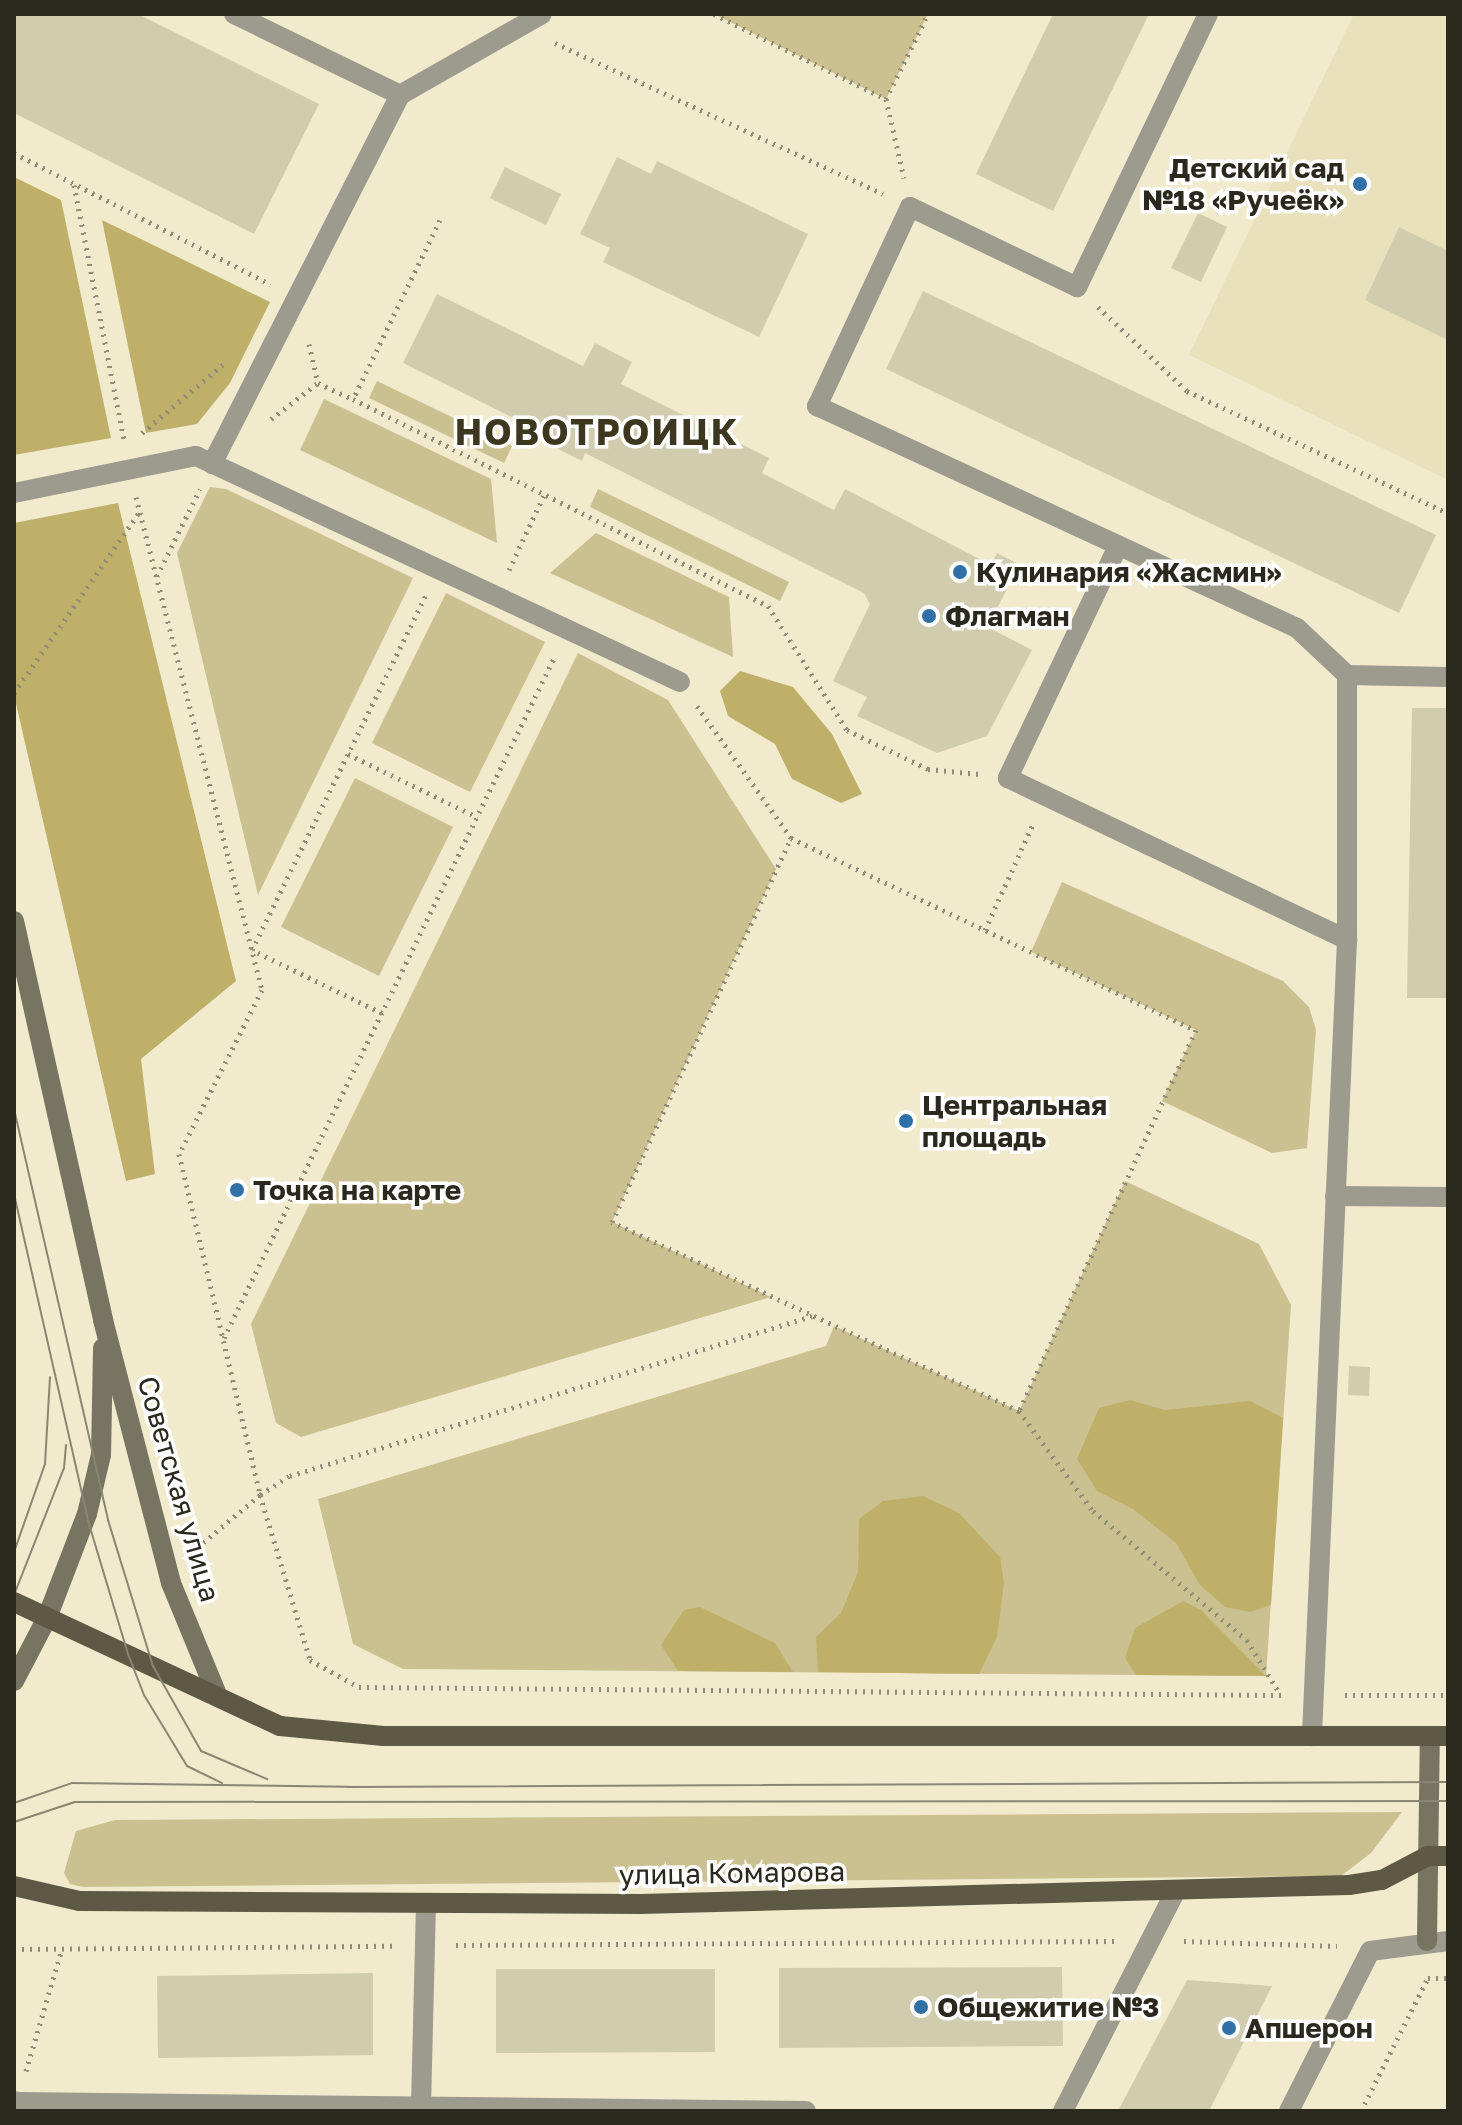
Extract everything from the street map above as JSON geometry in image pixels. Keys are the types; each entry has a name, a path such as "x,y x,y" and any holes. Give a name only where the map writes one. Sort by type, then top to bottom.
{"main road":[{"name":"Советская улица","path":"14,921 103,1320 171,1583 216,1692"},
{"name":"Советская улица","path":"14,1681 47,1618 87,1514 101,1455 103,1320"},
{"path":"14,1602 216,1692 280,1726 384,1736 1439,1736 1438,1856 1427,1941"},
{"name":"улица Комарова","path":"14,1886 79,1901 426,1907 1175,1892 1349,1885 1382,1880 1438,1856"}],"street":[{"path":"234,14 400,95"},
{"path":"212,464 300,300 400,95 542,14"},
{"path":"1208,14 1077,287 910,207 817,406 1297,628 1347,675 1448,677"},
{"path":"14,493 196,456 680,682"},
{"path":"1118,546 1008,778 1347,940"},
{"path":"1312,1736 1347,940 1347,675"},
{"path":"1335,1196 1448,1197"},
{"path":"1063,2111 1175,1892"},
{"path":"421,2107 426,1907"},
{"path":"1289,2111 1370,1951 1427,1941 1448,1941"},
{"path":"16,2106 806,2111"}],"path":[{"path":"714,14 886,99"},
{"path":"910,207 886,99 928,14"},
{"path":"521,27 910,207"},
{"path":"14,153 300,300"},
{"path":"74,185 126,448 230,359"},
{"path":"353,399 440,220"},
{"path":"1077,287 1187,391 1448,513"},
{"path":"318,383 768,606 847,730 928,769 1008,778"},
{"path":"157,576 212,464"},
{"path":"130,469 262,990 179,1154 260,1495 310,1660 359,1687 1448,1695"},
{"path":"521,546 544,495"},
{"path":"14,693 140,511"},
{"path":"252,950 439,569"},
{"path":"224,1338 568,630"},
{"path":"680,682 791,838 1196,1030 1019,1411"},
{"path":"348,754 477,817"},
{"path":"985,930 1045,795"},
{"path":"791,838 612,1222 1019,1411 1093,1511 1247,1640 1280,1695"},
{"path":"252,950 382,1013"},
{"path":"192,1552 260,1495 289,1476 812,1316"},
{"path":"14,1949 1314,1942 1370,1951 1428,1978 1448,1978"},
{"path":"16,2106 62,1949"},
{"path":"1361,2111 1428,1978"}],"shaded area":[{"path":"714,14 928,14 886,99"},
{"name":"Детский сад №18 «Ручеёк»","path":"1354,14 1448,14 1448,480 1189,355"},
{"path":"14,177 61,200 111,438 14,455"},
{"path":"102,220 270,302 230,383 197,424 146,433"},
{"path":"377,381 512,446 504,463 369,398"},
{"path":"324,399 491,479 497,543 300,450"},
{"path":"210,487 226,489 413,578 258,895 177,553"},
{"path":"598,489 789,582 780,601 590,507"},
{"path":"118,503 236,981 141,1059 155,1174 126,1181 14,695 14,523"},
{"path":"596,533 729,597 733,657 550,573"},
{"path":"446,593 545,642 470,792 372,743"},
{"path":"578,653 668,700 776,869 612,1222 771,1297 301,1437 276,1423 251,1324"},
{"path":"740,671 793,687 832,734 862,794 841,803 792,779 775,744 728,716 720,691"},
{"path":"355,778 453,827 379,976 281,927"},
{"path":"1062,882 1283,981 1309,1007 1316,1030 1307,1148 1272,1153 1162,1101 1196,1030 1031,952"},
{"path":"1125,1181 1259,1244 1291,1305 1266,1676 403,1669 353,1644 318,1499 826,1346 834,1326 1019,1411"},
{"path":"1130,1400 1165,1410 1250,1401 1283,1418 1271,1605 1250,1612 1225,1607 1200,1585 1176,1543 1133,1509 1097,1491 1077,1459 1099,1408"},
{"path":"923,1496 959,1513 1000,1557 1004,1583 997,1637 979,1674 818,1672 816,1637 841,1613 858,1572 859,1519 883,1501"},
{"path":"1183,1601 1201,1610 1266,1676 1136,1675 1125,1658 1135,1628"},
{"path":"700,1607 775,1643 793,1672 678,1671 661,1645 684,1610"},
{"path":"1402,1812 1371,1853 1341,1876 83,1887 70,1884 64,1873 76,1831 115,1820"}],"building":[{"path":"14,14 138,14 319,104 254,234 14,113"},
{"path":"1053,14 1149,14 1053,211 976,174"},
{"path":"617,157 651,174 657,161 808,234 759,337 603,262 610,248 580,234"},
{"path":"505,167 561,194 546,225 490,198"},
{"path":"1198,213 1227,227 1201,282 1171,268"},
{"path":"1399,227 1448,251 1448,340 1365,300"},
{"path":"923,291 1436,535 1399,613 886,369"},
{"path":"437,294 583,366 595,343 632,362 621,384 769,458 762,473 834,510 845,489 991,565 997,553 1020,565 987,627 1032,650 987,736 937,753 857,716 867,697 833,681 870,604 864,593 585,453 582,461 546,443 550,436 403,363"},
{"path":"1412,708 1448,708 1448,998 1407,998"},
{"path":"1349,1366 1370,1367 1369,1396 1348,1395"},
{"name":"Общежитие №3","path":"1062,1967 1063,2046 779,2048 779,1968"},
{"path":"496,1969 715,1969 715,2052 496,2053"},
{"path":"373,1973 373,2055 158,2058 157,1976"},
{"path":"1187,1980 1272,1986 1209,2111 1118,2111"}],"tram line":[{"path":"14,1109 108,1520 153,1666 201,1751 267,1779"},
{"path":"14,1194 89,1524 128,1654 144,1695 187,1766 222,1783"},
{"path":"14,1552 45,1464 50,1377"},
{"path":"14,1595 64,1468 66,1445"},
{"path":"14,1803 72,1783 348,1787 1448,1782"},
{"path":"14,1822 75,1802 1448,1801"}],"place":[{"name":"Детский сад №18 «Ручеёк»","path":"1360,184"},
{"name":"Кулинария «Жасмин»","path":"960,572"},
{"name":"Флагман","path":"929,616"},
{"name":"Центральная площадь","path":"906,1121"},
{"name":"Точка на карте","path":"237,1190"},
{"name":"Общежитие №3","path":"921,2007"},
{"name":"Апшерон","path":"1229,2028"}],"district":[{"name":"НОВОТРОИЦК","path":"597,432"}]}
